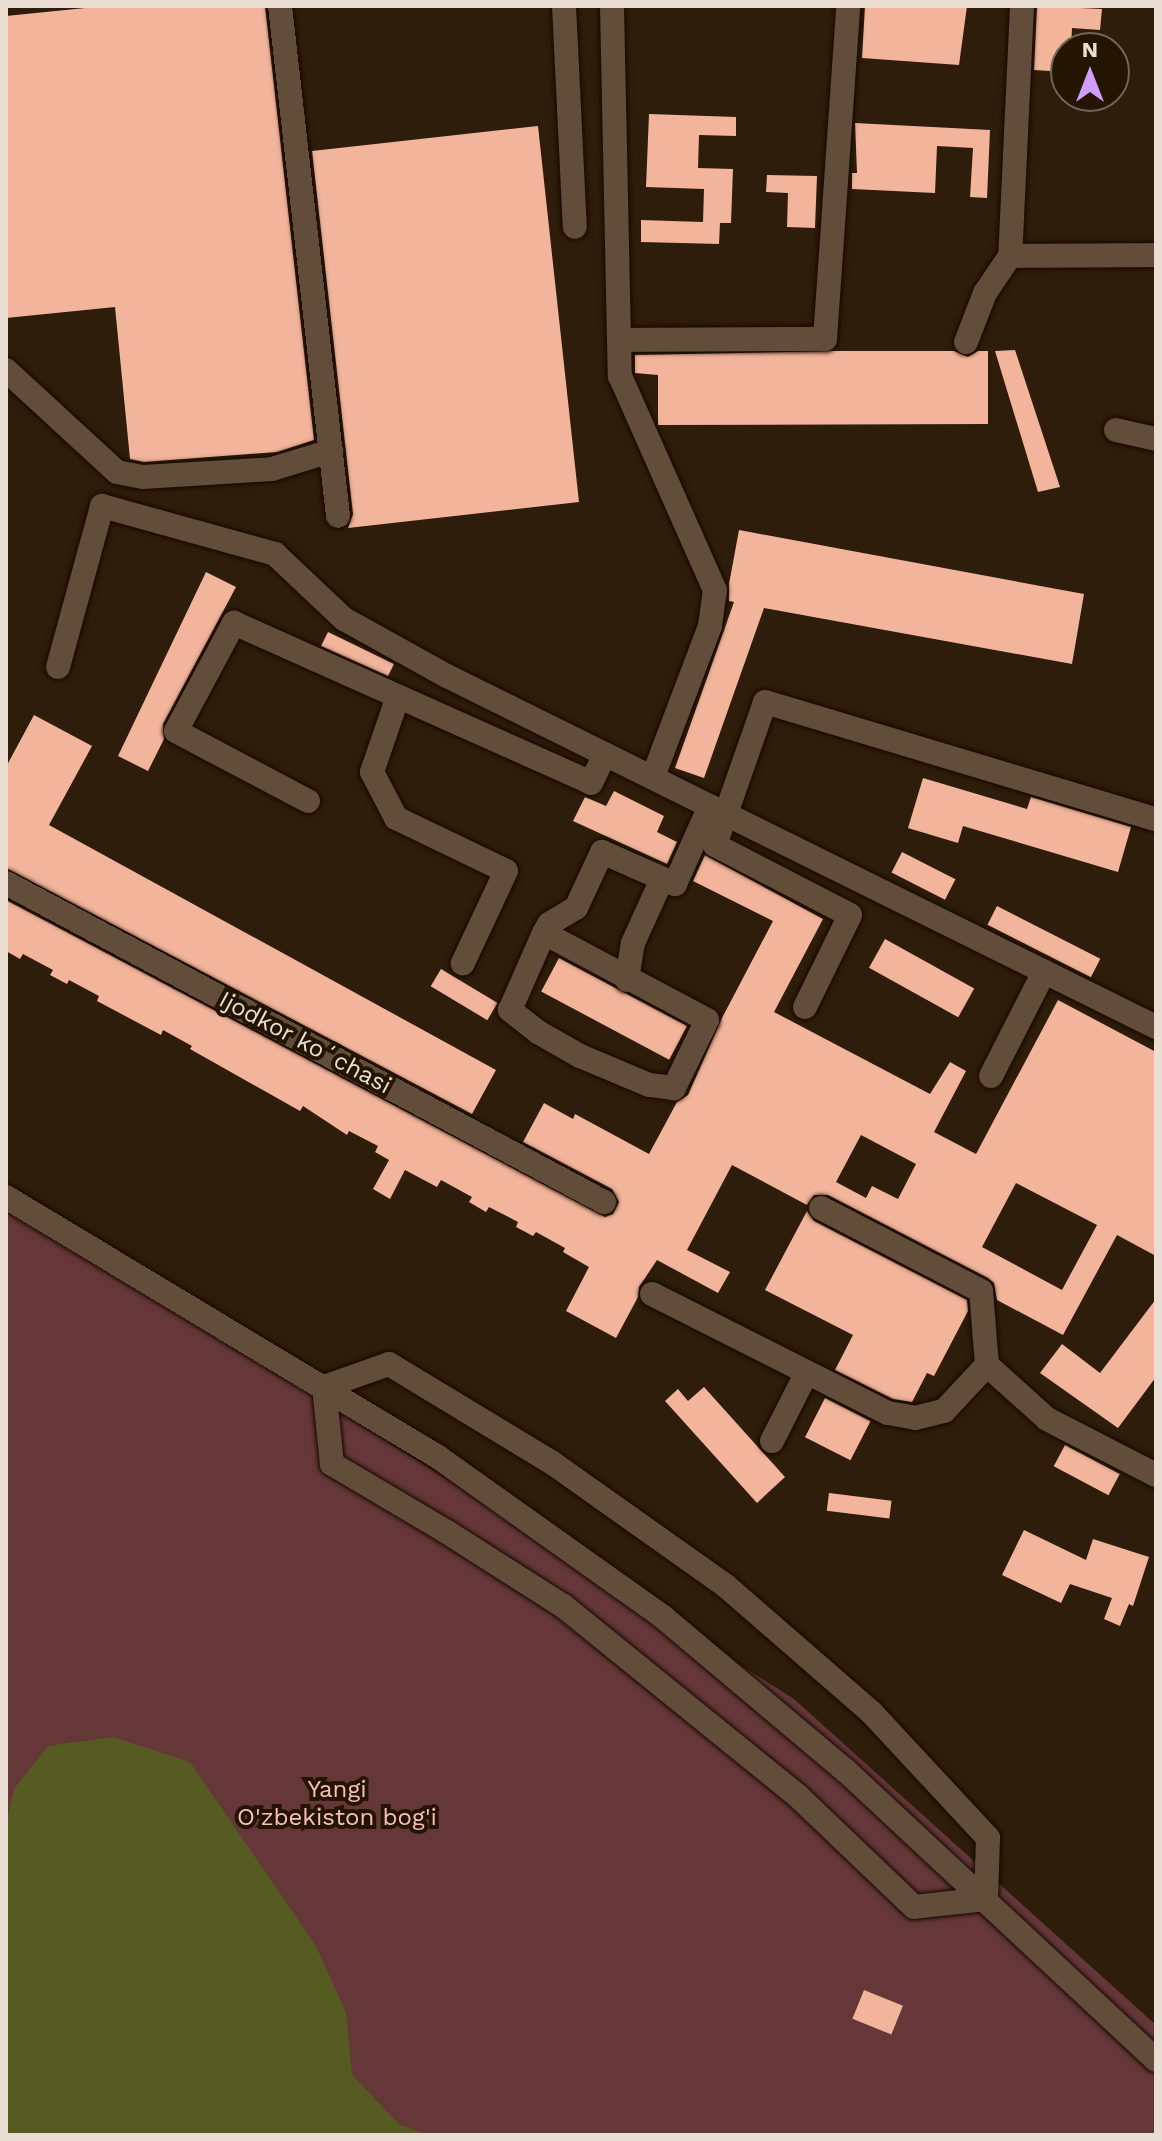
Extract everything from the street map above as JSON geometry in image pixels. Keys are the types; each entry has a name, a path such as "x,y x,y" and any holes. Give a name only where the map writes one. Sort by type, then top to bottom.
{"street":[{"path":"280,6 338,516"},
{"path":"564,6 575,227"},
{"path":"612,6 620,376 715,590 710,626 653,777"},
{"path":"619,340 825,339 848,6"},
{"path":"966,342 985,293 1010,256 1022,6"},
{"path":"1010,256 1145,258 1156,255"},
{"path":"6,370 117,472 143,477 272,469 331,451"},
{"path":"1116,430 1156,439"},
{"path":"58,667 102,506 275,554 344,619 447,676 1156,1027"},
{"path":"308,801 176,731 234,623 397,699 591,783 605,754"},
{"path":"397,699 372,772 396,818 506,871 463,963"},
{"path":"544,933 707,1020 674,1088 649,1085 586,1046 538,1032 510,1010 544,933 549,924 576,908 602,852 675,884 719,810 765,702 1156,819"},
{"path":"719,810 715,845 850,915 805,1007"},
{"path":"627,980 633,943 662,879"},
{"name":"Ijodkor koʻchasi","path":"6,883 604,1202"},
{"path":"991,1076 1044,972"},
{"path":"6,1197 438,1457 663,1617 845,1770 1156,2060"},
{"path":"821,1208 981,1291 987,1365 1047,1419 1156,1475"},
{"path":"652,1294 888,1413 915,1418 944,1411 987,1365"},
{"path":"324,1387 389,1364 551,1462 726,1586 871,1712 988,1838 986,1899"},
{"path":"772,1441 807,1372"},
{"path":"324,1387 332,1464 563,1606 798,1796 914,1907 986,1899"}],"green space":[{"name":"Yangi O'zbekiston bog'i","path":"6,1200 794,1699 1156,2025 1156,2135 6,2135"}],"shaded area":[{"path":"113,1737 190,1762 316,1946 346,2013 352,2075 400,2125 429,2135 6,2135 6,1824 14,1789 48,1746"}],"building":[{"path":"105,6 265,6 314,440 277,452 144,462 130,459 115,307 6,318 6,16"},
{"path":"865,6 967,6 959,65 862,58"},
{"path":"1037,6 1102,9 1100,30 1072,28 1072,32 1050,32 1050,71 1034,70"},
{"path":"649,114 736,117 736,136 699,135 698,168 733,169 731,223 720,223 719,244 641,242 641,220 703,222 704,189 646,187"},
{"path":"855,123 990,130 987,198 970,197 973,148 937,146 935,193 852,189 852,173 857,173"},
{"path":"538,126 579,502 348,528 353,514 312,151"},
{"path":"767,175 817,176 815,228 787,227 788,193 766,192"},
{"path":"1015,350 1060,487 1038,492 995,351"},
{"path":"954,351 968,357 978,351 988,351 988,424 658,425 658,375 635,373 635,355"},
{"path":"739,530 1084,594 1072,664 764,608 704,778 675,768 734,602 729,601 729,584"},
{"path":"206,572 236,587 163,724 164,739 148,771 118,756"},
{"path":"328,632 394,664 388,676 321,646"},
{"path":"34,715 92,746 49,825 496,1070 472,1114 6,868 6,767"},
{"path":"923,778 1027,809 1031,797 1131,827 1118,872 963,826 958,843 908,828"},
{"path":"614,791 664,816 657,832 677,842 667,864 573,821 585,797 606,806"},
{"path":"902,852 955,879 945,900 892,872"},
{"path":"705,855 823,919 774,1012 930,1094 950,1062 966,1071 934,1132 976,1154 1058,1000 1156,1052 1156,1256 1117,1235 1063,1335 997,1300 994,1283 988,1278 828,1195 814,1195 807,1205 732,1165 687,1250 730,1272 718,1293 657,1260 639,1287 638,1297 616,1338 566,1311 589,1267 563,1252 565,1248 536,1232 533,1236 516,1227 518,1222 489,1207 486,1212 469,1202 472,1197 441,1180 437,1187 405,1170 390,1199 373,1189 389,1160 375,1152 378,1146 349,1131 347,1135 303,1106 300,1111 190,1049 192,1046 163,1030 161,1035 97,1001 99,996 69,980 67,984 50,975 53,970 23,954 20,959 6,951 6,900 605,1217 613,1214 619,1202 612,1189 523,1142 544,1103 573,1119 575,1114 649,1154 677,1102 688,1095 722,1018 773,921 693,881","holes":["861,1135 916,1164 898,1199 872,1186 866,1198 836,1182","1016,1183 1097,1225 1062,1290 982,1247"]},
{"path":"997,906 1100,959 1091,977 987,925"},
{"path":"885,939 974,988 958,1017 869,968"},
{"path":"559,958 687,1026 669,1060 541,992"},
{"path":"441,969 498,1003 487,1020 431,986"},
{"path":"807,1211 814,1221 967,1300 968,1311 934,1376 927,1373 912,1402 893,1399 835,1370 853,1335 765,1290"},
{"path":"1156,1299 1156,1377 1118,1428 1040,1373 1062,1344 1100,1373"},
{"path":"704,1387 785,1477 757,1503 665,1401 678,1389 688,1401"},
{"path":"825,1398 870,1421 850,1460 805,1437"},
{"path":"1065,1445 1120,1474 1108,1495 1054,1466"},
{"path":"829,1493 892,1501 889,1519 827,1511"},
{"path":"1024,1530 1086,1560 1093,1539 1149,1557 1133,1606 1129,1604 1120,1626 1104,1619 1112,1598 1070,1584 1061,1603 1002,1575"},
{"path":"864,1990 903,2006 891,2034 852,2019"}]}
